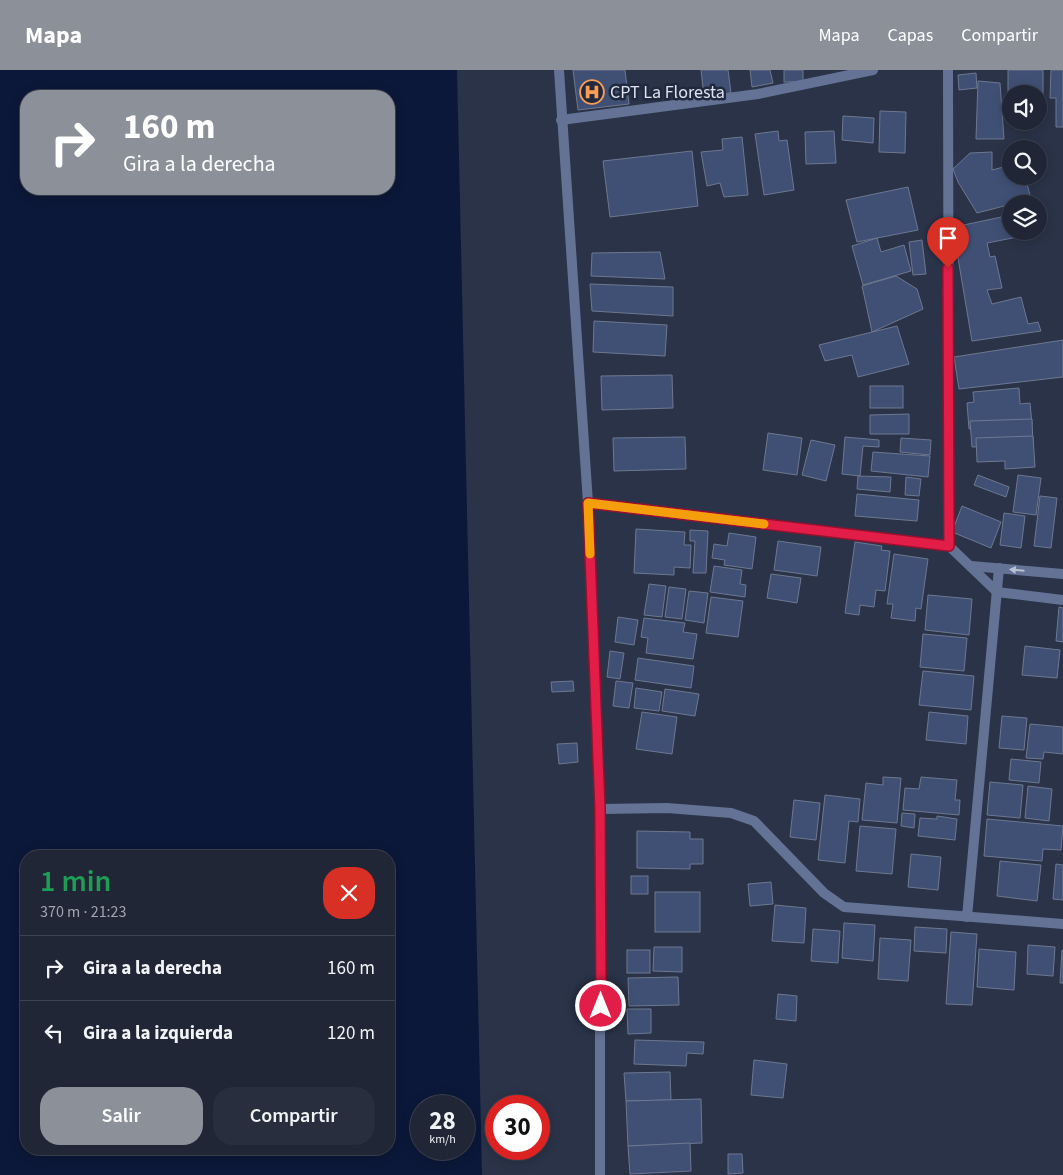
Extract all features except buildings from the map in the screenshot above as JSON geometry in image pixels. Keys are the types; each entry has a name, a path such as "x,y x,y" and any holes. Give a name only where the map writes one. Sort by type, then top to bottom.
{"street":[{"path":"559,70 588,503 600,809 600,1175"},
{"path":"562,120 758,94 873,70"},
{"path":"948,70 949,546"},
{"path":"588,503 949,546 997,592 1063,600"},
{"path":"971,566 1063,574"},
{"path":"967,918 999,568"},
{"path":"600,809 667,808 731,813 754,820 824,892 844,907 1063,924"}],"water":[{"path":"0,70 457,70 482,1175 0,1175"}],"slow traffic":[{"path":"590,554 588,503 764,524"}],"place":[{"name":"CPT La Floresta","path":"592,92"}],"route":[{"path":"601,1006 600,809 588,503 949,546 948,268"}]}
